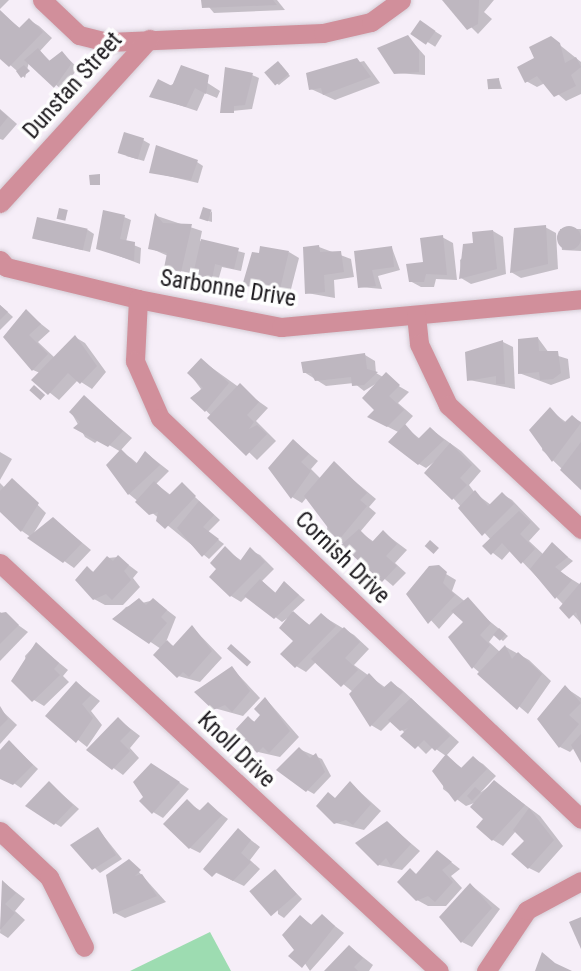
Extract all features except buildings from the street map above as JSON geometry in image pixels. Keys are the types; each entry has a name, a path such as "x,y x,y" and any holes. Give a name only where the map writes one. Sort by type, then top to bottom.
{"street":[{"path":"42,0 79,35 108,42 149,39"},
{"name":"Dunstan Street","path":"0,203 149,39 323,33 371,22 401,0"},
{"name":"Sarbonne Drive","path":"0,260 6,267 138,299 281,327 581,299"},
{"name":"Cornish Drive","path":"138,299 135,361 160,418 581,820"},
{"path":"416,314 419,344 441,396 581,529"},
{"name":"Knoll Drive","path":"0,563 439,971"},
{"path":"0,831 50,877 84,947"},
{"path":"486,971 527,910 581,881"}],"green space":[{"path":"210,932 231,971 130,971"}]}
